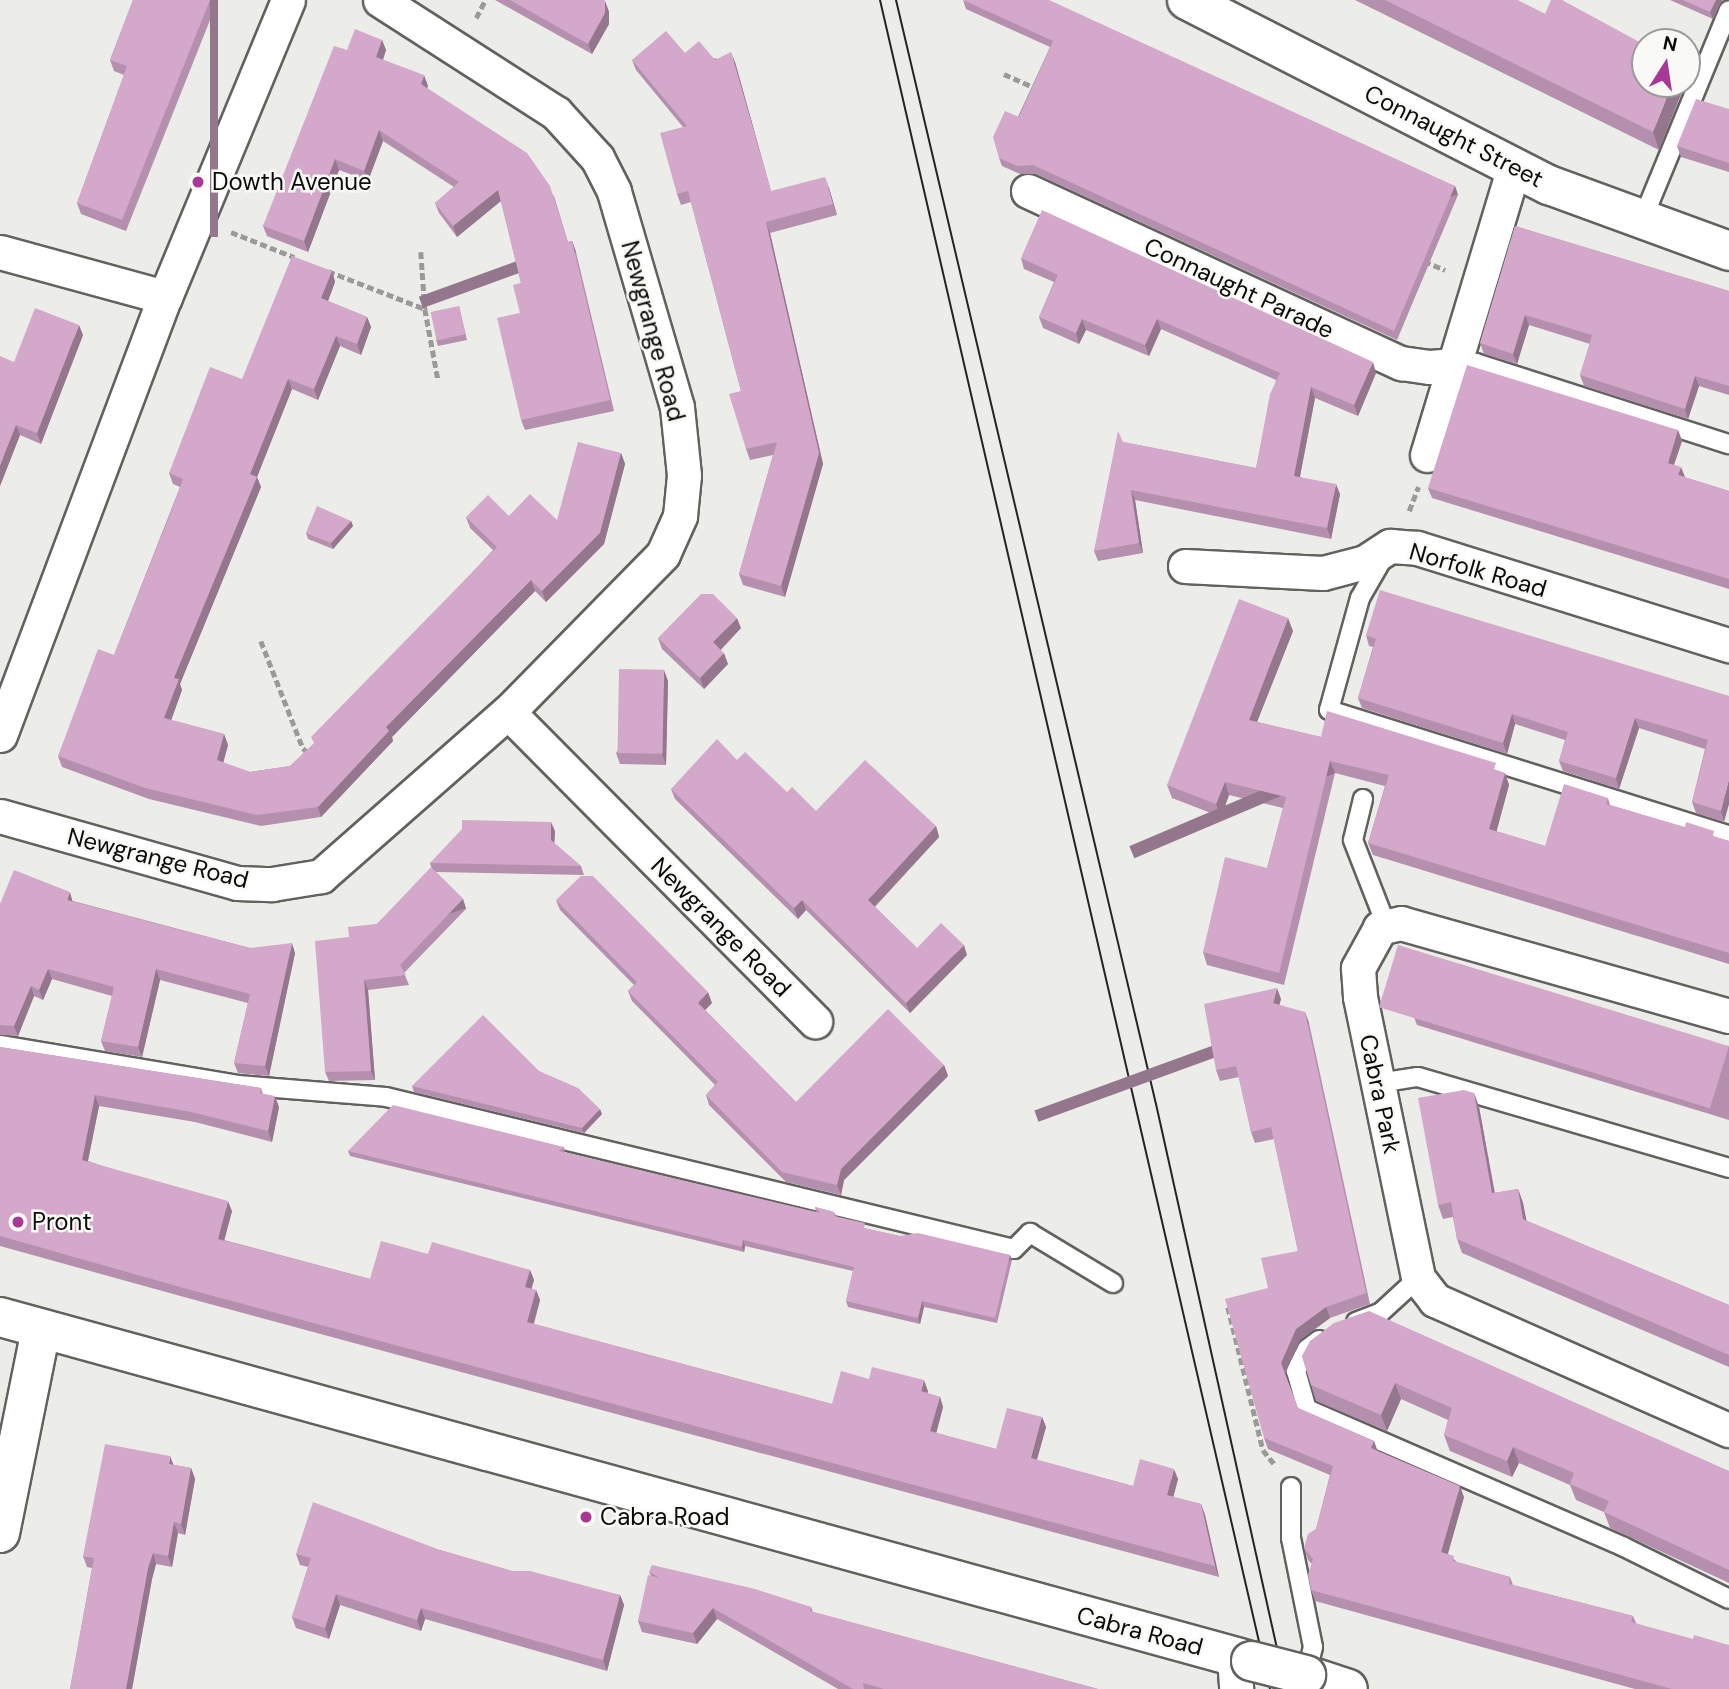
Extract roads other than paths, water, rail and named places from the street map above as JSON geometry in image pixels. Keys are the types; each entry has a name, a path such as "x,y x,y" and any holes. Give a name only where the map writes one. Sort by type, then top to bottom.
{"main road":[{"name":"Connaught Street","path":"1187,0 1514,166 1642,223 1729,251"},
{"name":"Cabra Road","path":"0,1317 1240,1669 1330,1684"},
{"path":"0,1533 41,1329"}],"street":[{"path":"0,735 165,297 288,0"},
{"name":"Newgrange Road","path":"0,816 237,883 272,884 321,876 508,712 663,554 680,516 683,488 677,407 639,268 614,191 597,158 556,113 380,0"},
{"path":"1427,455 1514,166"},
{"name":"Connaught Parade","path":"1028,191 1401,363 1430,368 1454,365"},
{"path":"0,252 165,297"},
{"name":"Norfolk Road","path":"1185,566 1322,573 1365,562 1390,546 1417,548 1729,645"},
{"name":"Newgrange Road","path":"508,712 815,1021"},
{"path":"1387,927 1401,923 1729,1016"},
{"name":"Cabra Park","path":"1387,927 1370,939 1358,968 1360,997 1418,1278"},
{"path":"1418,1278 1435,1300 1729,1430"}],"lane":[{"path":"1642,223 1729,10"},
{"path":"1454,365 1476,363 1729,444"},
{"path":"1390,546 1360,598 1329,710 1729,835"},
{"path":"1363,799 1353,840 1387,927"},
{"path":"0,1045 238,1085 386,1097 1014,1249 1030,1233 1112,1283"},
{"path":"1379,1083 1418,1077 1729,1168"},
{"path":"1418,1278 1380,1314 1334,1329 1307,1349 1296,1371 1307,1409 1624,1546 1729,1599"},
{"path":"1291,1488 1291,1538 1313,1647 1330,1684"}],"tram line":[{"path":"880,0 1270,1689"},
{"path":"896,0 1156,1104 1286,1689"}],"place":[{"name":"Dowth Avenue","path":"198,182"},
{"name":"Pront","path":"18,1222"},
{"name":"Cabra Road","path":"586,1517"}]}
